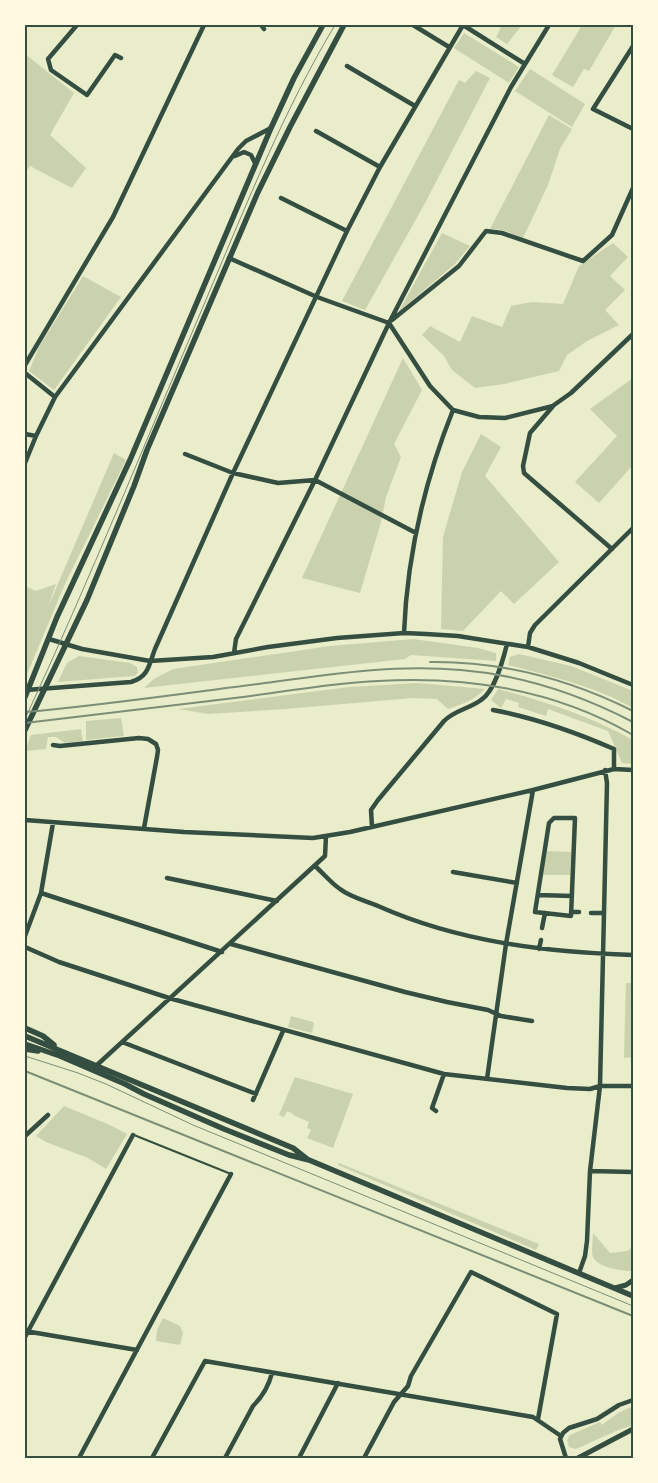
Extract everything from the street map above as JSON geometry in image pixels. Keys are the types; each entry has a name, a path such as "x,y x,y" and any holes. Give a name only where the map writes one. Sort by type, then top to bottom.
{"main road":[{"path":"25,697 68,592 130,460 255,163 294,78 323,25"},
{"path":"25,730 87,600 147,450 266,174 344,25"},
{"path":"25,1028 43,1036 60,1050"},
{"path":"25,1036 293,1148 309,1160"},
{"path":"25,1044 60,1056 224,1129 289,1155 309,1160 633,1296"},
{"path":"25,1049 46,1052"}],"street":[{"path":"77,25 48,60 51,70 87,95 115,54 121,58"},
{"path":"25,365 26,359 113,217 204,25"},
{"path":"413,25 449,47"},
{"path":"25,690 114,684 138,680 147,672 150,661 234,473 347,231 380,167 449,47 463,25 525,64"},
{"path":"234,653 236,639 389,323 512,87 549,25"},
{"path":"633,46 593,109 633,129"},
{"path":"347,66 415,106"},
{"path":"25,463 55,397 232,158 246,141 271,128"},
{"path":"316,131 380,167"},
{"path":"232,158 238,153 244,152 251,155 255,163"},
{"path":"389,323 459,266 486,231 502,233 583,261 612,235 633,188"},
{"path":"281,198 347,231"},
{"path":"229,258 317,297 389,323 430,386 453,410 479,417 505,418 554,405"},
{"path":"612,549 524,473 523,466 530,433 554,405 571,393 633,334"},
{"path":"25,373 55,397"},
{"path":"404,633 416,533 432,471 453,410"},
{"path":"25,434 36,436"},
{"path":"185,454 234,473 278,482 314,480 416,533"},
{"path":"528,647 530,633 535,625 633,528"},
{"path":"49,639 66,645 150,661 182,660 337,638 404,633 458,636 528,647 580,663 633,685"},
{"path":"372,827 372,810 378,800 444,721 453,713 482,700 490,689 502,663 507,644"},
{"path":"493,710 559,726 614,749 614,769"},
{"path":"54,745 139,738 156,744 158,750 144,828"},
{"path":"25,820 285,838 326,836 533,790 605,770 633,770"},
{"path":"578,1273 585,1256 587,1241 590,1171 600,1086 607,783 605,770"},
{"path":"487,1079 495,1013 533,790"},
{"path":"554,818 575,818 572,896 570,916 535,912 549,823 554,818"},
{"path":"25,936 41,893 53,823"},
{"path":"97,1065 325,856 326,836"},
{"path":"315,866 340,890 401,916 465,936 539,949 633,955"},
{"path":"453,872 517,883"},
{"path":"167,878 277,901"},
{"path":"41,893 222,952"},
{"path":"538,894 572,896"},
{"path":"571,912 579,912"},
{"path":"542,928 545,913"},
{"path":"591,913 604,913"},
{"path":"539,949 541,940"},
{"path":"230,944 405,992 501,1016 532,1021"},
{"path":"25,948 59,962 170,998 283,1031 444,1074 590,1089 600,1086 633,1086"},
{"path":"253,1100 283,1031"},
{"path":"122,1042 256,1094"},
{"path":"436,1112 432,1108 444,1074"},
{"path":"25,1136 48,1115"},
{"path":"25,1337 133,1135"},
{"path":"590,1171 633,1172"},
{"path":"79,1458 231,1174"},
{"path":"364,1458 394,1402 408,1386 471,1272 557,1314 538,1419"},
{"path":"615,1288 626,1285 633,1280"},
{"path":"27,1331 136,1350"},
{"path":"152,1458 205,1361 538,1419 561,1436"},
{"path":"225,1458 253,1406 270,1380 272,1373"},
{"path":"299,1458 338,1383"},
{"path":"566,1458 560,1443 561,1436 569,1428 597,1420 619,1405 633,1400"},
{"path":"578,1458 633,1429"}],"lane":[{"path":"133,1135 231,1174"}],"green space":[{"path":"502,25 522,25 507,44 496,37"},
{"path":"582,25 616,25 589,71 584,69 573,87 552,75"},
{"path":"464,33 519,67 509,83 454,48"},
{"path":"25,54 74,93 50,135 86,168 72,188 30,166 25,173"},
{"path":"530,69 585,104 572,127 515,91"},
{"path":"476,71 490,78 424,205 365,310 342,301 459,80 465,83"},
{"path":"549,115 572,129 560,149 548,185 523,238 503,230 490,229"},
{"path":"442,233 470,246 455,264 399,311"},
{"path":"613,243 628,257 610,276 625,290 605,310 619,325 587,341 567,355 559,371 504,384 475,388 452,370 444,356 422,335 430,326 460,342 472,316 502,327 511,306 532,302 563,304 579,266"},
{"path":"83,276 121,297 54,390 29,371 39,347"},
{"path":"403,358 422,390 394,444 401,457 386,497 381,522 360,593 302,578"},
{"path":"633,378 633,465 599,503 575,482 617,436 590,409"},
{"path":"481,434 501,447 485,476 559,562 514,604 501,591 463,631 441,629 443,537 462,472"},
{"path":"114,453 126,460 65,584 25,679 25,586 36,591 56,584 48,607"},
{"path":"413,639 478,648 496,653 496,661 411,655 405,659 144,688 154,679 173,669 330,646"},
{"path":"519,654 571,666 633,691 633,708 588,688 508,665 510,657"},
{"path":"79,656 130,663 137,667 138,673 134,676 58,682 67,663"},
{"path":"418,683 485,689 468,701 448,709 437,699 413,698 208,714 178,709 349,687"},
{"path":"498,689 567,710 600,723 633,740 633,764 622,763 608,731 548,709 546,716 518,707 519,703 506,699 501,708 491,700"},
{"path":"121,718 124,736 86,740 86,721"},
{"path":"81,729 83,741 65,743 56,737 48,737 46,749 25,751 31,735"},
{"path":"547,851 571,852 570,875 543,875"},
{"path":"626,983 633,983 633,1057 624,1058"},
{"path":"291,1016 313,1022 312,1033 288,1027"},
{"path":"295,1077 353,1094 333,1148 307,1138 311,1130 307,1128 309,1122 287,1111 284,1117 279,1115"},
{"path":"64,1106 127,1134 106,1169 88,1158 46,1142 36,1136"},
{"path":"339,1163 539,1244 536,1250 338,1165"},
{"path":"593,1233 610,1253 627,1251 633,1247 633,1269 630,1271 615,1269 604,1266 595,1260 592,1252"},
{"path":"163,1318 180,1326 183,1333 180,1345 156,1341 157,1330"},
{"path":"633,1407 633,1425 576,1449 569,1447 567,1440 570,1435 600,1422 602,1425 618,1413"}],"tram line":[{"path":"25,719 96,560 267,157 299,90 335,25"},
{"path":"25,1056 106,1084 193,1125 633,1306"}],"railway":[{"path":"430,662 483,665 534,674 584,690 633,711"},
{"path":"25,712 338,673 436,668 506,676 550,687 592,703 633,722"},
{"path":"25,723 327,685 411,680 444,681 510,689 573,707 633,735"},
{"path":"25,1071 633,1316"}]}
